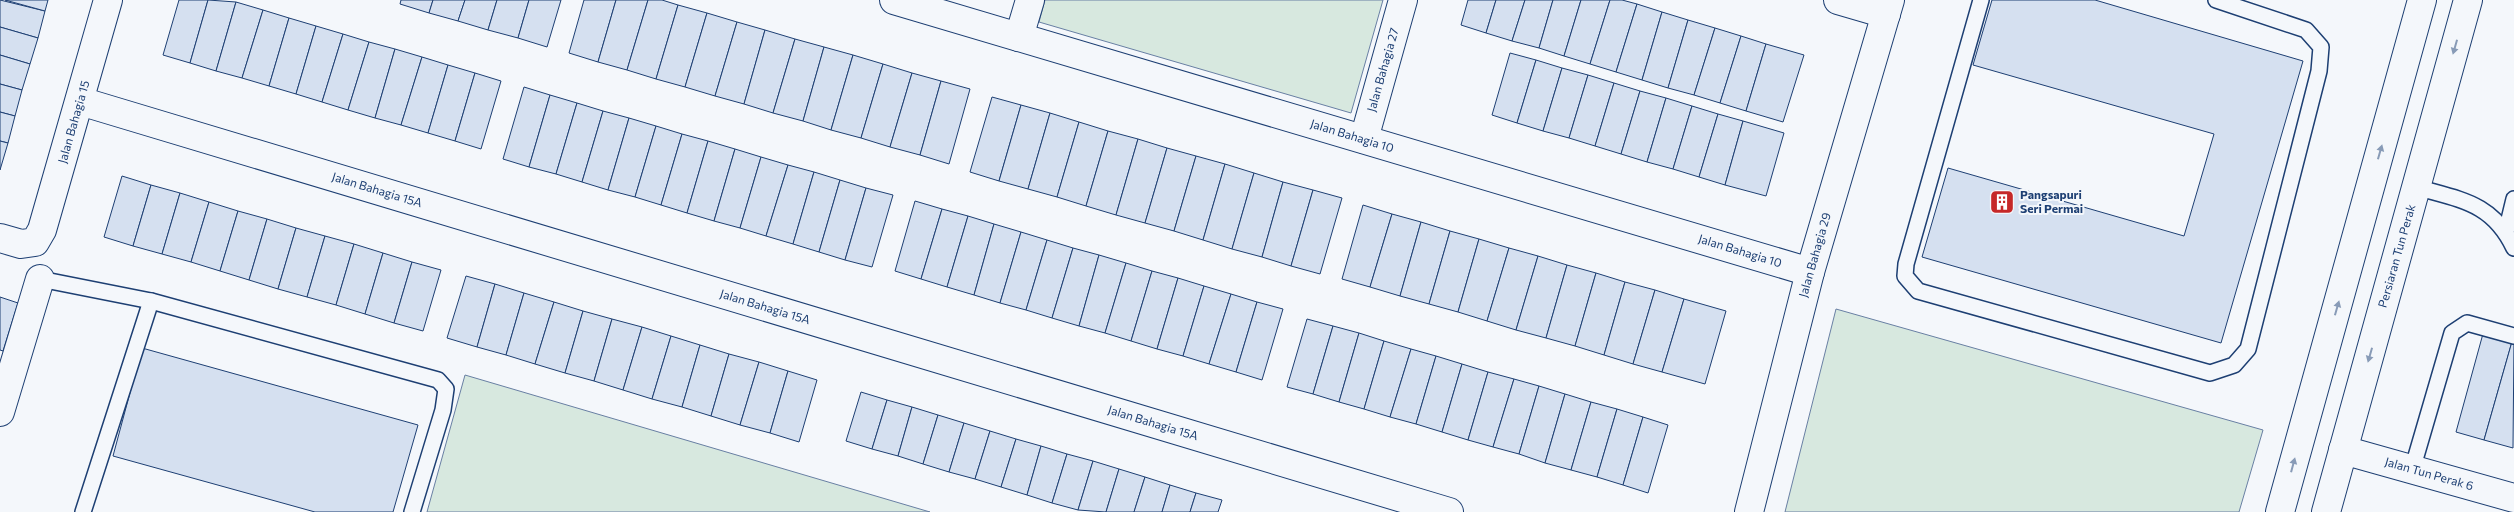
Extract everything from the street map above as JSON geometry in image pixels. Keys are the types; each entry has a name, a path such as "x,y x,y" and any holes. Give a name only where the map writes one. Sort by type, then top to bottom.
{"street":[{"name":"Jalan Bahagia 15","path":"0,238 21,244 35,242 42,230 108,0"},
{"name":"Jalan Bahagia 10","path":"894,0 1810,272"},
{"path":"1019,37 1030,0"},
{"name":"Jalan Bahagia 27","path":"1364,139 1403,0"},
{"path":"1838,0 1888,7"},
{"path":"2280,512 2422,0"},
{"name":"Persiaran Tun Perak","path":"2326,512 2468,0"},
{"name":"Jalan Bahagia 29","path":"1749,512 1810,272 1888,7"},
{"name":"Jalan Bahagia 15A","path":"80,101 1449,512"},
{"path":"0,412 40,279"},
{"name":"Jalan Tun Perak 6","path":"2343,450 2514,498"}],"lane":[{"path":"1981,0 1906,264 1905,276 1918,291 2210,373 2234,365 2248,349 2319,71 2321,46 2306,30 2216,0"},
{"path":"2416,187 2478,206 2506,232 2514,248"},
{"path":"2506,232 2514,198"},
{"path":"40,279 151,301 438,380 446,389 443,410 412,512"},
{"path":"83,512 151,301"},
{"path":"2412,470 2452,333 2468,323 2514,336"}],"shaded area":[{"path":"1045,0 1383,0 1351,113 1039,22"},
{"path":"1836,309 2263,430 2239,512 1785,512"},
{"path":"465,375 930,512 427,512"}],"building":[{"path":"0,0 45,11 38,38 0,27"},
{"path":"5,0 48,0 45,11"},
{"path":"179,0 208,0 190,63 163,55"},
{"path":"208,0 236,2 216,71 190,63"},
{"path":"401,0 433,0 429,13 400,4"},
{"path":"433,0 465,0 458,21 429,13"},
{"path":"465,0 497,0 488,30 458,21"},
{"path":"497,0 529,0 518,38 488,30"},
{"path":"529,0 561,0 547,47 518,38"},
{"path":"584,0 616,0 598,62 569,53"},
{"path":"616,0 648,0 627,70 598,62"},
{"path":"648,0 662,0 678,5 656,79 627,70"},
{"path":"1468,0 1496,0 1486,33 1461,25"},
{"path":"1496,0 1525,0 1512,41 1486,33"},
{"path":"1525,0 1553,0 1539,48 1512,41"},
{"path":"1553,0 1581,0 1564,56 1539,48"},
{"path":"1581,0 1610,0 1590,64 1564,56"},
{"path":"1610,0 1622,0 1637,4 1616,72 1590,64"},
{"name":"Pangsapuri Seri Permai","path":"1992,0 2095,0 2303,61 2221,343 1922,257 1948,168 2184,236 2214,134 1973,65"},
{"path":"236,2 263,10 242,78 216,71"},
{"path":"1637,4 1662,12 1642,80 1616,72"},
{"path":"678,5 707,13 685,87 656,79"},
{"path":"263,10 289,18 269,86 242,78"},
{"path":"1662,12 1688,20 1668,88 1642,80"},
{"path":"707,13 737,22 715,96 685,87"},
{"path":"289,18 316,26 296,94 269,86"},
{"path":"1688,20 1715,28 1694,95 1668,88"},
{"path":"737,22 765,30 744,104 715,96"},
{"path":"316,26 343,34 322,102 296,94"},
{"path":"0,27 38,38 30,64 0,55"},
{"path":"1715,28 1741,36 1720,103 1694,95"},
{"path":"765,30 795,39 773,113 744,104"},
{"path":"343,34 369,42 348,110 322,102"},
{"path":"1741,36 1766,44 1746,111 1720,103"},
{"path":"795,39 824,47 803,121 773,113"},
{"path":"369,42 395,49 375,118 348,110"},
{"path":"1766,44 1804,55 1783,122 1746,111"},
{"path":"824,47 853,55 831,130 803,121"},
{"path":"395,49 422,57 401,125 375,118"},
{"path":"1510,53 1536,60 1517,123 1492,115"},
{"path":"0,55 30,64 22,90 0,84"},
{"path":"853,55 883,64 861,138 831,130"},
{"path":"422,57 448,65 428,133 401,125"},
{"path":"1536,60 1562,68 1543,131 1517,123"},
{"path":"883,64 912,73 890,147 861,138"},
{"path":"448,65 475,73 455,141 428,133"},
{"path":"1562,68 1588,75 1569,138 1543,131"},
{"path":"475,73 501,81 481,149 455,141"},
{"path":"912,73 941,81 920,155 890,147"},
{"path":"1588,75 1614,83 1595,146 1569,138"},
{"path":"941,81 970,89 949,164 920,155"},
{"path":"1614,83 1640,91 1621,154 1595,146"},
{"path":"0,84 22,90 15,116 0,112"},
{"path":"524,87 550,95 529,167 503,159"},
{"path":"1640,91 1666,98 1647,162 1621,154"},
{"path":"550,95 577,103 556,174 529,167"},
{"path":"992,97 1021,105 999,181 970,172"},
{"path":"1666,98 1692,106 1673,169 1647,162"},
{"path":"577,103 603,111 582,182 556,174"},
{"path":"1021,105 1050,113 1028,189 999,181"},
{"path":"1692,106 1718,114 1699,177 1673,169"},
{"path":"603,111 629,118 608,190 582,182"},
{"path":"0,112 15,116 8,143 0,141"},
{"path":"1050,113 1079,122 1057,197 1028,189"},
{"path":"1718,114 1743,121 1725,185 1699,177"},
{"path":"629,118 656,126 635,197 608,190"},
{"path":"1743,121 1784,133 1766,196 1725,185"},
{"path":"1079,122 1108,131 1086,206 1057,197"},
{"path":"656,126 682,134 661,205 635,197"},
{"path":"1108,131 1138,139 1116,215 1086,206"},
{"path":"682,134 708,141 687,213 661,205"},
{"path":"1138,139 1167,148 1145,223 1116,215"},
{"path":"0,141 8,143 0,170"},
{"path":"708,141 735,149 714,221 687,213"},
{"path":"1167,148 1196,156 1174,231 1145,223"},
{"path":"735,149 761,157 740,228 714,221"},
{"path":"1196,156 1225,164 1203,240 1174,231"},
{"path":"761,157 788,165 766,236 740,228"},
{"path":"1225,164 1254,173 1232,249 1203,240"},
{"path":"788,165 814,172 793,244 766,236"},
{"path":"814,172 840,180 819,252 793,244"},
{"path":"1254,173 1283,182 1262,257 1232,249"},
{"path":"122,176 151,185 133,246 104,237"},
{"path":"840,180 866,188 845,260 819,252"},
{"path":"1283,182 1313,190 1291,266 1262,257"},
{"path":"151,185 180,193 162,254 133,246"},
{"path":"866,188 893,195 872,267 845,260"},
{"path":"1313,190 1342,198 1320,274 1291,266"},
{"path":"180,193 209,202 191,262 162,254"},
{"path":"915,201 942,209 921,279 895,271"},
{"path":"209,202 238,211 220,271 191,262"},
{"path":"1363,205 1392,214 1370,287 1342,279"},
{"path":"942,209 968,216 947,287 921,279"},
{"path":"238,211 267,219 249,280 220,271"},
{"path":"1392,214 1421,222 1400,296 1370,287"},
{"path":"968,216 994,224 974,295 947,287"},
{"path":"267,219 296,228 278,289 249,280"},
{"path":"1421,222 1450,231 1429,304 1400,296"},
{"path":"994,224 1021,232 1000,303 974,295"},
{"path":"296,228 325,236 307,297 278,289"},
{"path":"1450,231 1479,239 1458,312 1429,304"},
{"path":"1021,232 1047,240 1026,310 1000,303"},
{"path":"325,236 354,244 336,305 307,297"},
{"path":"1479,239 1509,248 1487,321 1458,312"},
{"path":"1047,240 1073,248 1052,318 1026,310"},
{"path":"354,244 383,253 365,314 336,305"},
{"path":"1073,248 1099,255 1079,326 1052,318"},
{"path":"1509,248 1538,256 1516,330 1487,321"},
{"path":"383,253 412,262 394,323 365,314"},
{"path":"1099,255 1126,263 1105,333 1079,326"},
{"path":"1538,256 1567,265 1546,338 1516,330"},
{"path":"412,262 441,270 423,331 394,323"},
{"path":"1126,263 1152,271 1131,341 1105,333"},
{"path":"1567,265 1596,273 1575,346 1546,338"},
{"path":"1152,271 1178,278 1157,349 1131,341"},
{"path":"1596,273 1625,282 1604,355 1575,346"},
{"path":"466,276 495,284 477,347 447,338"},
{"path":"1178,278 1204,286 1183,356 1157,349"},
{"path":"1625,282 1655,290 1633,364 1604,355"},
{"path":"495,284 524,293 506,355 477,347"},
{"path":"1204,286 1231,294 1209,364 1183,356"},
{"path":"1655,290 1684,299 1662,372 1633,364"},
{"path":"524,293 554,302 535,364 506,355"},
{"path":"1231,294 1257,302 1236,372 1209,364"},
{"path":"0,297 18,303 3,351 0,350"},
{"path":"1684,299 1726,311 1705,384 1662,372"},
{"path":"554,302 583,311 565,373 535,364"},
{"path":"1257,302 1283,309 1262,380 1236,372"},
{"path":"583,311 612,319 594,381 565,373"},
{"path":"612,319 642,327 623,390 594,381"},
{"path":"1307,319 1333,326 1313,394 1287,387"},
{"path":"1333,326 1359,333 1339,402 1313,394"},
{"path":"642,327 671,336 652,399 623,390"},
{"path":"2484,330 2513,338 2484,440 2456,432"},
{"path":"1359,333 1384,341 1364,409 1339,402"},
{"path":"671,336 700,345 682,407 652,399"},
{"path":"2514,339 2513,448 2484,440"},
{"path":"1384,341 1411,349 1390,417 1364,409"},
{"path":"700,345 729,354 711,416 682,407"},
{"path":"142,348 418,425 393,512 315,512 113,456"},
{"path":"1411,349 1436,356 1416,424 1390,417"},
{"path":"729,354 759,362 740,425 711,416"},
{"path":"1436,356 1462,364 1442,432 1416,424"},
{"path":"759,362 788,371 770,433 740,425"},
{"path":"1462,364 1488,372 1468,440 1442,432"},
{"path":"788,371 817,380 799,442 770,433"},
{"path":"1488,372 1514,379 1493,447 1468,440"},
{"path":"1514,379 1539,386 1519,454 1493,447"},
{"path":"1539,386 1565,394 1545,463 1519,454"},
{"path":"861,392 887,400 872,449 846,441"},
{"path":"1565,394 1591,402 1571,470 1545,463"},
{"path":"887,400 912,407 898,456 872,449"},
{"path":"1591,402 1617,409 1597,477 1571,470"},
{"path":"912,407 938,415 923,464 898,456"},
{"path":"1617,409 1643,417 1623,485 1597,477"},
{"path":"938,415 964,423 949,472 923,464"},
{"path":"1643,417 1668,425 1648,493 1623,485"},
{"path":"964,423 990,431 975,479 949,472"},
{"path":"990,431 1016,439 1001,487 975,479"},
{"path":"1016,439 1041,446 1027,495 1001,487"},
{"path":"1041,446 1067,454 1052,503 1027,495"},
{"path":"1067,454 1093,461 1078,510 1052,503"},
{"path":"1093,461 1119,469 1106,512 1078,510"},
{"path":"1119,469 1145,477 1134,512 1106,512"},
{"path":"1145,477 1170,485 1162,512 1134,512"},
{"path":"1170,485 1196,493 1190,512 1162,512"},
{"path":"1196,493 1222,500 1218,512 1190,512"}],"place":[{"name":"Pangsapuri Seri Permai","path":"2002,202"}]}
